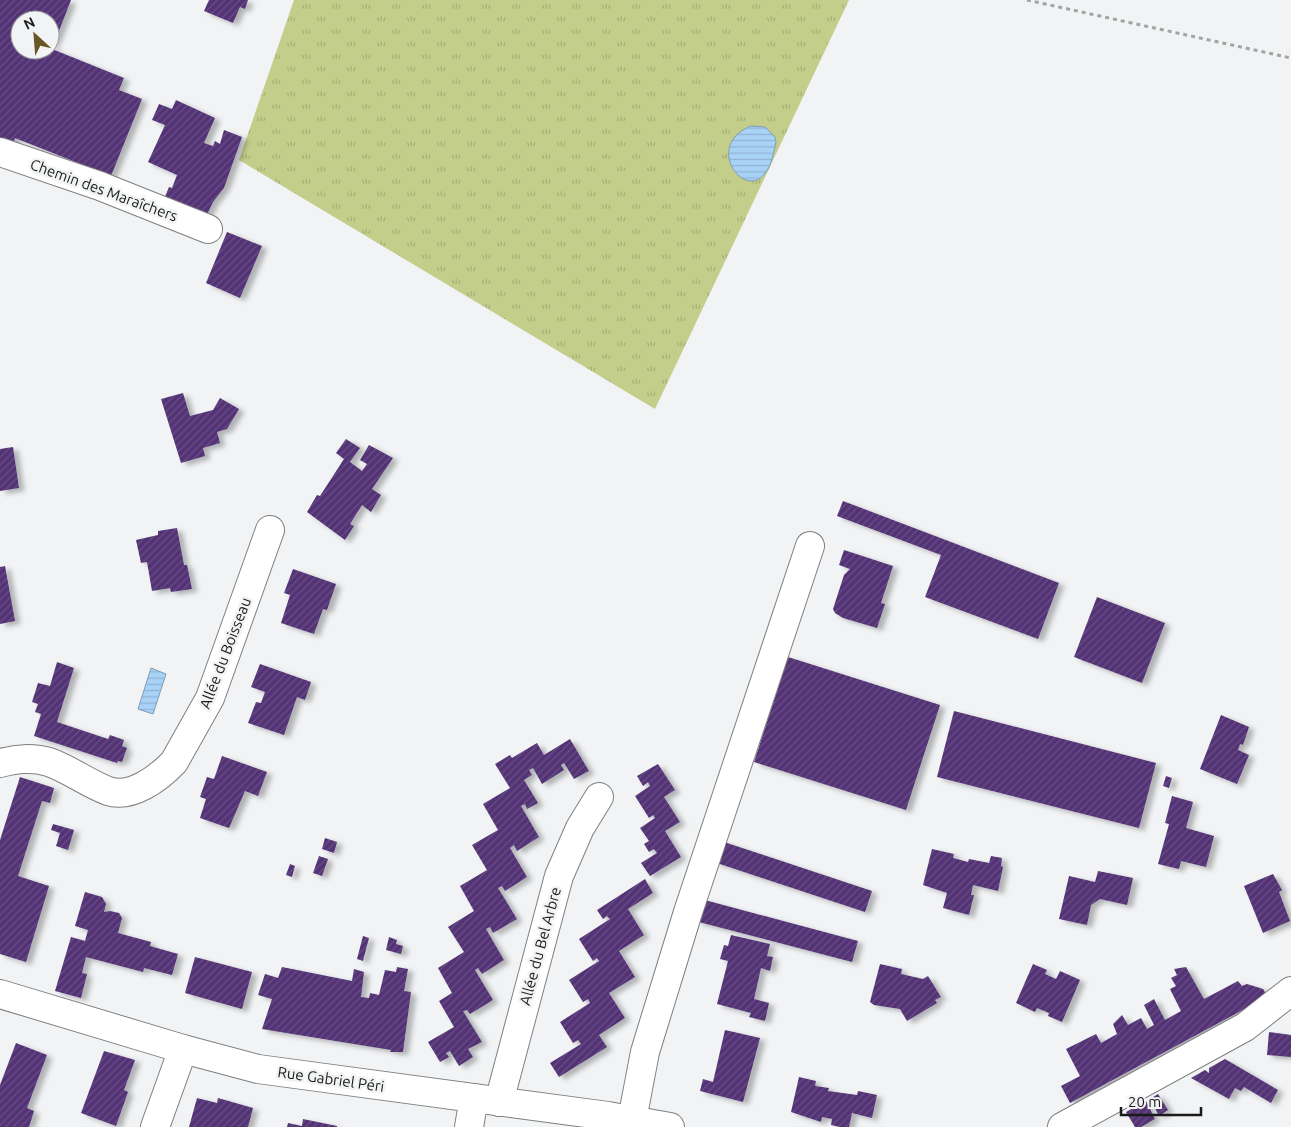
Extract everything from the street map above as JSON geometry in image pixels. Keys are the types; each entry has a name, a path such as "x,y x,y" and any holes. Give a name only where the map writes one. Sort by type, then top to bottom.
{"street":[{"name":"Chemin des Maraîchers","path":"0,152 100,186 208,229"},
{"name":"Allée du Boisseau","path":"0,763 22,759 51,763 114,792 138,788 166,770 174,762 210,698 270,530"},
{"path":"632,1120 645,1052 685,921 743,741 810,546"},
{"name":"Allée du Bel Arbre","path":"469,1127 486,1100 559,876 580,828 599,797"},
{"path":"1062,1127 1245,1027 1291,991"},
{"name":"Rue Gabriel Péri","path":"0,994 183,1049 258,1069 632,1120 670,1127"},
{"path":"155,1127 183,1049"}],"path":[{"path":"1028,0 1291,58"}],"green space":[{"path":"294,0 849,0 655,409 239,160"}],"water":[{"path":"751,126 765,127 775,137 776,142 766,172 758,180 748,181 733,168 729,158 730,146 737,135"},
{"path":"151,668 166,674 153,714 138,709"}],"building":[{"path":"0,0 71,0 60,28 60,10 10,10 10,60 60,60 60,52 124,78 119,90 142,99 111,176 15,138 11,148 0,144"},
{"path":"209,0 248,0 245,9 240,7 233,23 204,11"},
{"path":"176,100 215,118 204,143 213,146 215,141 220,144 224,130 242,137 224,188 213,202 205,219 162,204 169,187 172,188 177,175 148,162 165,125 152,120 159,104 172,109"},
{"path":"227,232 262,246 240,298 206,283"},
{"path":"183,393 190,416 213,410 220,398 239,409 227,429 217,432 220,443 203,448 205,456 181,463 161,399"},
{"path":"346,439 360,448 350,462 362,471 367,464 360,460 369,445 393,458 372,489 381,495 371,512 362,505 350,524 354,526 345,540 307,512 317,495 320,496 344,459 336,453"},
{"path":"13,447 19,488 0,491 0,449"},
{"path":"843,501 1059,583 1038,639 925,597 941,555 837,516"},
{"path":"177,528 184,565 187,565 192,589 171,592 170,588 152,591 147,562 141,563 136,540 158,535 158,531"},
{"path":"844,550 893,566 881,603 885,604 877,628 843,618 835,613 833,609 844,575 850,569 839,565"},
{"path":"5,566 15,621 0,624 0,567"},
{"path":"293,569 336,584 327,610 323,609 314,634 281,623 290,595 284,593"},
{"path":"1097,597 1165,623 1142,683 1074,657"},
{"path":"788,657 940,705 906,810 754,762"},
{"path":"57,662 74,668 57,722 108,739 110,735 124,740 122,746 127,748 122,762 118,761 117,763 34,736 41,714 35,712 38,704 32,702 38,683 50,686"},
{"path":"260,664 311,682 305,700 297,697 284,735 248,723 256,702 261,703 265,692 251,687"},
{"path":"954,711 1156,763 1139,828 937,777"},
{"path":"1221,715 1249,727 1243,745 1240,744 1238,750 1249,755 1237,784 1200,769"},
{"path":"570,739 589,771 574,779 564,763 561,765 564,770 542,784 533,768 529,770 532,775 524,780 538,803 527,809 525,804 521,806 539,837 517,851 514,845 510,848 527,877 505,891 502,886 498,888 517,919 493,933 490,927 486,929 504,960 482,974 478,968 475,970 493,1000 470,1014 467,1010 463,1011 482,1042 468,1049 473,1057 459,1066 450,1051 446,1053 449,1057 440,1062 428,1042 454,1027 439,1001 452,993 438,968 464,952 448,927 474,911 460,886 487,870 472,845 498,830 483,804 510,788 495,764 510,755 512,758 537,743 544,755"},
{"path":"222,756 267,772 258,796 245,791 229,828 200,818 206,799 200,797 207,777 214,779"},
{"path":"658,764 675,790 664,797 680,822 665,831 681,857 650,876 641,863 657,853 654,849 649,852 644,844 649,841 640,828 655,818 653,815 649,818 635,796 650,786 648,782 643,786 637,776"},
{"path":"1166,776 1172,778 1169,788 1163,786"},
{"path":"20,777 54,788 50,803 42,801 18,876 49,886 26,962 0,954 0,840"},
{"path":"1172,796 1193,802 1186,828 1214,836 1206,867 1181,861 1179,869 1158,864 1169,824 1165,823"},
{"path":"53,824 74,830 68,850 56,846 60,833 51,830"},
{"path":"325,838 337,842 334,853 322,849"},
{"path":"721,841 872,891 865,912 714,862"},
{"path":"932,849 954,854 953,858 968,862 969,859 989,863 991,856 1002,858 1001,866 1003,867 998,891 973,885 971,895 974,895 969,915 943,908 947,893 923,885"},
{"path":"319,856 328,859 322,876 313,873"},
{"path":"290,864 295,866 292,877 286,875"},
{"path":"1098,871 1133,878 1127,905 1100,899 1091,905 1087,925 1059,919 1069,876 1095,882"},
{"path":"1273,874 1282,890 1279,892 1290,921 1263,933 1244,886"},
{"path":"645,879 653,893 628,909 644,935 619,951 635,977 609,993 625,1018 599,1035 607,1047 559,1077 550,1063 581,1044 578,1040 573,1043 560,1022 590,1003 588,999 583,1002 569,980 599,961 597,958 593,961 579,939 610,919 607,916 603,919 597,910"},
{"path":"85,892 102,897 106,904 104,912 119,913 122,918 118,933 151,942 150,946 178,954 172,975 144,968 143,972 86,957 82,973 87,974 81,998 55,991 71,937 85,941 88,930 75,926"},
{"path":"701,899 858,941 852,962 695,921"},
{"path":"731,935 770,944 767,956 773,957 770,971 761,968 754,999 769,1003 765,1021 749,1017 751,1013 717,1004 728,961 720,959 724,945 728,946"},
{"path":"363,936 369,938 363,961 357,959"},
{"path":"389,937 397,940 396,944 403,946 401,954 386,950"},
{"path":"195,957 252,972 242,1009 185,993"},
{"path":"880,964 902,969 901,974 923,979 928,976 941,997 935,1000 937,1003 907,1021 900,1009 874,1005 870,1002"},
{"path":"1033,964 1047,970 1045,974 1056,979 1060,971 1080,980 1062,1022 1048,1016 1049,1013 1037,1008 1035,1012 1016,1003"},
{"path":"282,967 352,981 354,969 364,972 361,997 369,998 370,993 379,995 385,970 396,972 397,967 408,969 404,991 411,992 403,1052 390,1052 391,1050 262,1029 272,999 258,995 265,974 278,978"},
{"path":"1186,967 1204,999 1238,981 1242,986 1247,984 1263,989 1266,994 1252,1005 1070,1103 1061,1086 1080,1076 1066,1049 1096,1034 1101,1043 1117,1034 1113,1024 1122,1015 1128,1025 1141,1018 1147,1029 1154,1025 1144,1005 1154,999 1165,1020 1181,1011 1170,989 1176,986 1171,978 1177,975 1174,969"},
{"path":"725,1030 760,1038 743,1102 700,1091 703,1079 713,1082"},
{"path":"1269,1032 1291,1035 1291,1057 1267,1055"},
{"path":"16,1043 47,1055 27,1108 34,1111 29,1127 0,1127 0,1085"},
{"path":"104,1051 135,1060 124,1090 128,1092 116,1126 81,1113"},
{"path":"1225,1059 1278,1090 1271,1103 1244,1087 1241,1091 1235,1088 1229,1099 1191,1078 1205,1070 1209,1073 1209,1068"},
{"path":"799,1077 816,1081 815,1086 829,1088 828,1091 857,1095 858,1091 877,1095 872,1118 852,1113 849,1127 840,1127 831,1125 832,1119 822,1117 821,1122 791,1112"},
{"path":"1158,1094 1168,1110 1159,1116 1150,1099"},
{"path":"197,1098 217,1103 218,1098 253,1108 248,1127 189,1127"},
{"path":"1146,1101 1155,1119 1141,1127 1135,1127 1126,1112"},
{"path":"303,1119 337,1127 287,1127 288,1123 302,1126"}]}
